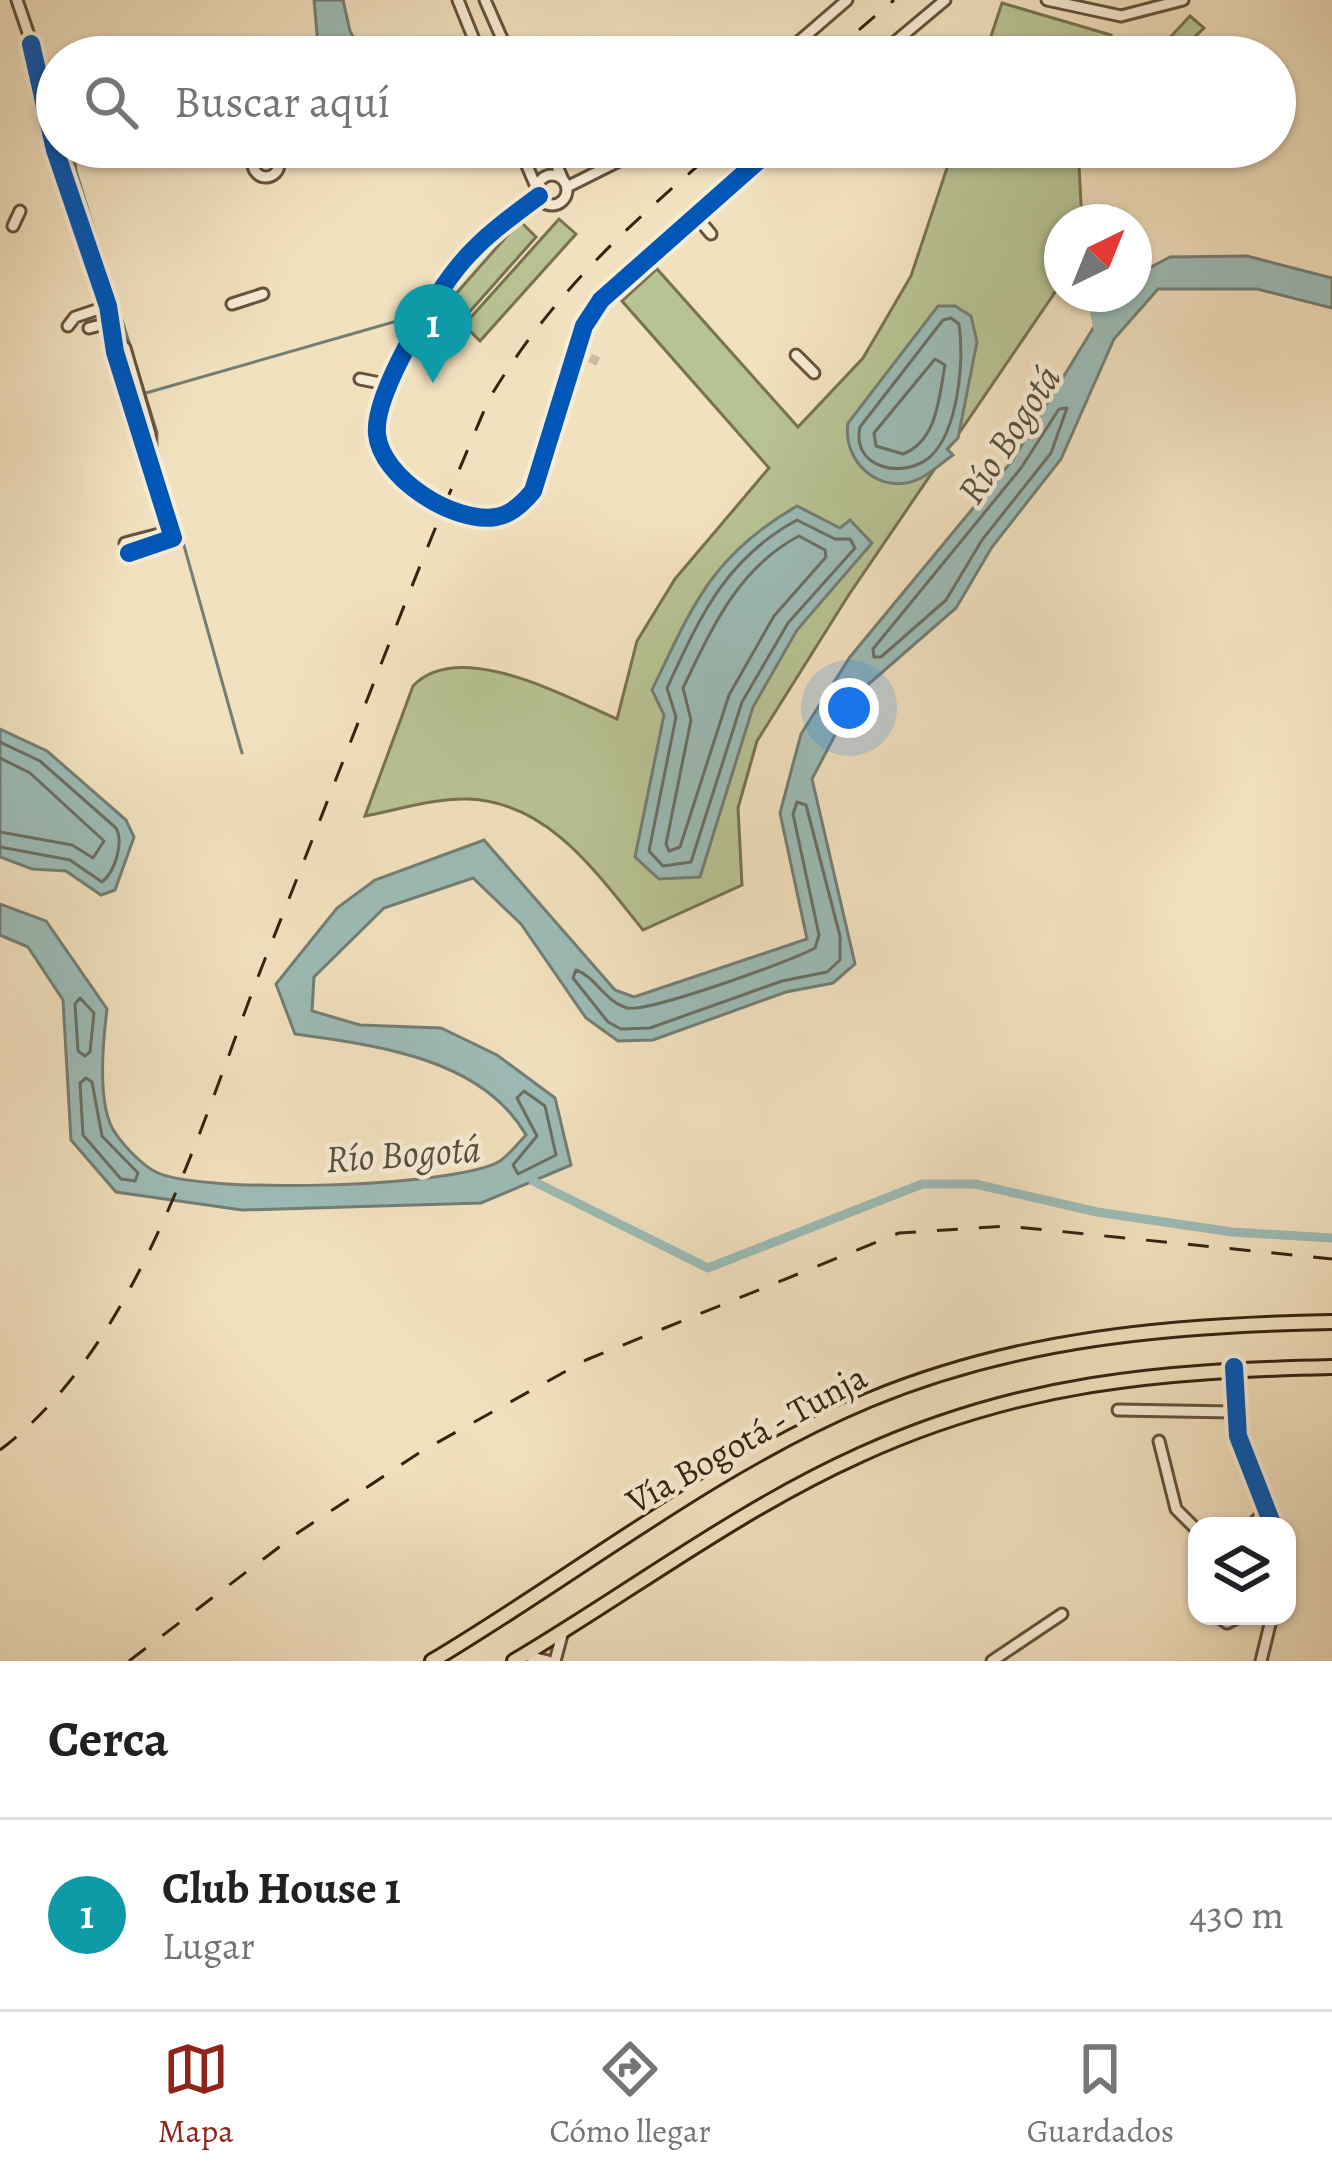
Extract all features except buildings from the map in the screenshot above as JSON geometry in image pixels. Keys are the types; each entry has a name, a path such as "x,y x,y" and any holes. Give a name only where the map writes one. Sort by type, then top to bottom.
{"highway":[{"name":"Vía Bogotá - Tunja","path":"432,1661 742,1468 894,1390 968,1365 1090,1336 1332,1322"},
{"name":"Vía Bogotá - Tunja","path":"519,1658 774,1499 913,1432 1076,1386 1234,1367 1332,1367"}],"street":[{"path":"17,0 36,58"},
{"path":"458,0 473,36"},
{"path":"485,0 501,36"},
{"path":"806,36 848,0"},
{"path":"903,36 945,0"},
{"path":"1047,0 1120,16 1183,0"},
{"path":"31,44 36,81"},
{"path":"65,168 150,434 148,453 172,535 127,548"},
{"path":"67,168 68,176"},
{"path":"528,168 538,193 556,204 565,183 599,168"},
{"path":"558,168 565,183"},
{"path":"565,183 547,176 538,193 461,263 388,389 376,436 396,476 411,489 466,513 496,517 519,506 533,491 576,352 601,299 749,168"},
{"path":"13,226 20,211"},
{"path":"694,215 711,234"},
{"path":"232,304 263,294"},
{"path":"108,306 75,317 68,326 84,329 112,322"},
{"path":"576,352 590,358"},
{"path":"796,355 814,373"},
{"path":"1234,1367 1233,1412 1270,1517"},
{"path":"1118,1410 1233,1412"},
{"path":"1159,1441 1176,1509 1188,1521"},
{"path":"1259,1517 1268,1508"},
{"path":"992,1661 1062,1614"},
{"path":"1261,1661 1270,1625"},
{"path":"519,1658 552,1661 563,1630"}],"green space":[{"path":"1002,3 1111,35 1111,36 991,36"},
{"path":"1190,16 1204,28 1195,36 1171,36"},
{"path":"947,168 1079,168 1081,204 1044,204 1044,308 848,596 757,741 738,808 742,885 643,930 568,844 522,813 497,803 455,799 365,816 413,686 433,672 485,669 514,676 617,719 637,641 675,579 769,468 622,301 657,269 798,427 863,358 911,276"},
{"path":"559,219 576,234 480,341 464,325"},
{"path":"520,221 536,237 441,344 425,329"}],"water":[{"path":"314,0 343,0 353,36 317,36"},
{"path":"1247,256 1332,278 1332,308 1257,289 1158,289 1152,296 1152,266 1170,257"},
{"path":"938,306 955,306 971,316 977,342 958,438 947,449 953,455 925,476 906,483 879,480 867,473 851,451 848,423"},
{"path":"1103,312 1138,312 1114,339 1061,459 992,547 956,608 856,695 812,779 855,964 833,983 786,992 653,1040 618,1041 586,1018 521,924 473,878 384,908 314,977 312,1011 360,1025 441,1028 497,1055 555,1098 571,1165 481,1203 242,1210 116,1192 71,1140 63,1000 28,947 0,935 0,904 46,921 107,1009 103,1091 110,1122 119,1139 156,1172 223,1184 330,1185 435,1177 500,1161 526,1135 483,1088 455,1072 392,1050 295,1034 276,984 337,908 375,880 484,840 615,990 634,997 807,939 780,813 801,734 850,657 1012,461"},
{"path":"797,506 840,528 850,520 872,543 797,630 753,707 700,877 659,879 635,857 664,715 652,690 693,608 724,564"},
{"path":"0,729 47,751 126,820 134,837 115,890 101,895 66,871 32,869 0,857"}],"waterway":[{"path":"76,168 157,433 157,449 242,753"},
{"name":"Río Bogotá","path":"1101,312 1103,338"},
{"path":"146,393 404,319"},
{"path":"533,1181 708,1268 922,1184 975,1184 1097,1212 1232,1232 1332,1238"}],"tunnel":[{"path":"590,358 599,362"}],"railway":[{"path":"852,36 894,0"},
{"path":"0,1450 49,1405 92,1351 162,1224 489,399 566,294 696,168"},
{"path":"129,1661 299,1532 422,1451 586,1360 899,1233 1007,1226 1332,1259"}],"cycle path":[{"path":"31,44 36,66"},
{"path":"61,168 108,306 115,352 173,538 129,553"},
{"path":"539,196 489,235 450,277 395,370 378,416 377,434 391,467 422,495 460,513 507,514 533,491 584,326 601,300 750,168"},
{"path":"1234,1367 1238,1436 1270,1517"}],"place":[{"name":"Club House 1","path":"433,383"}]}
